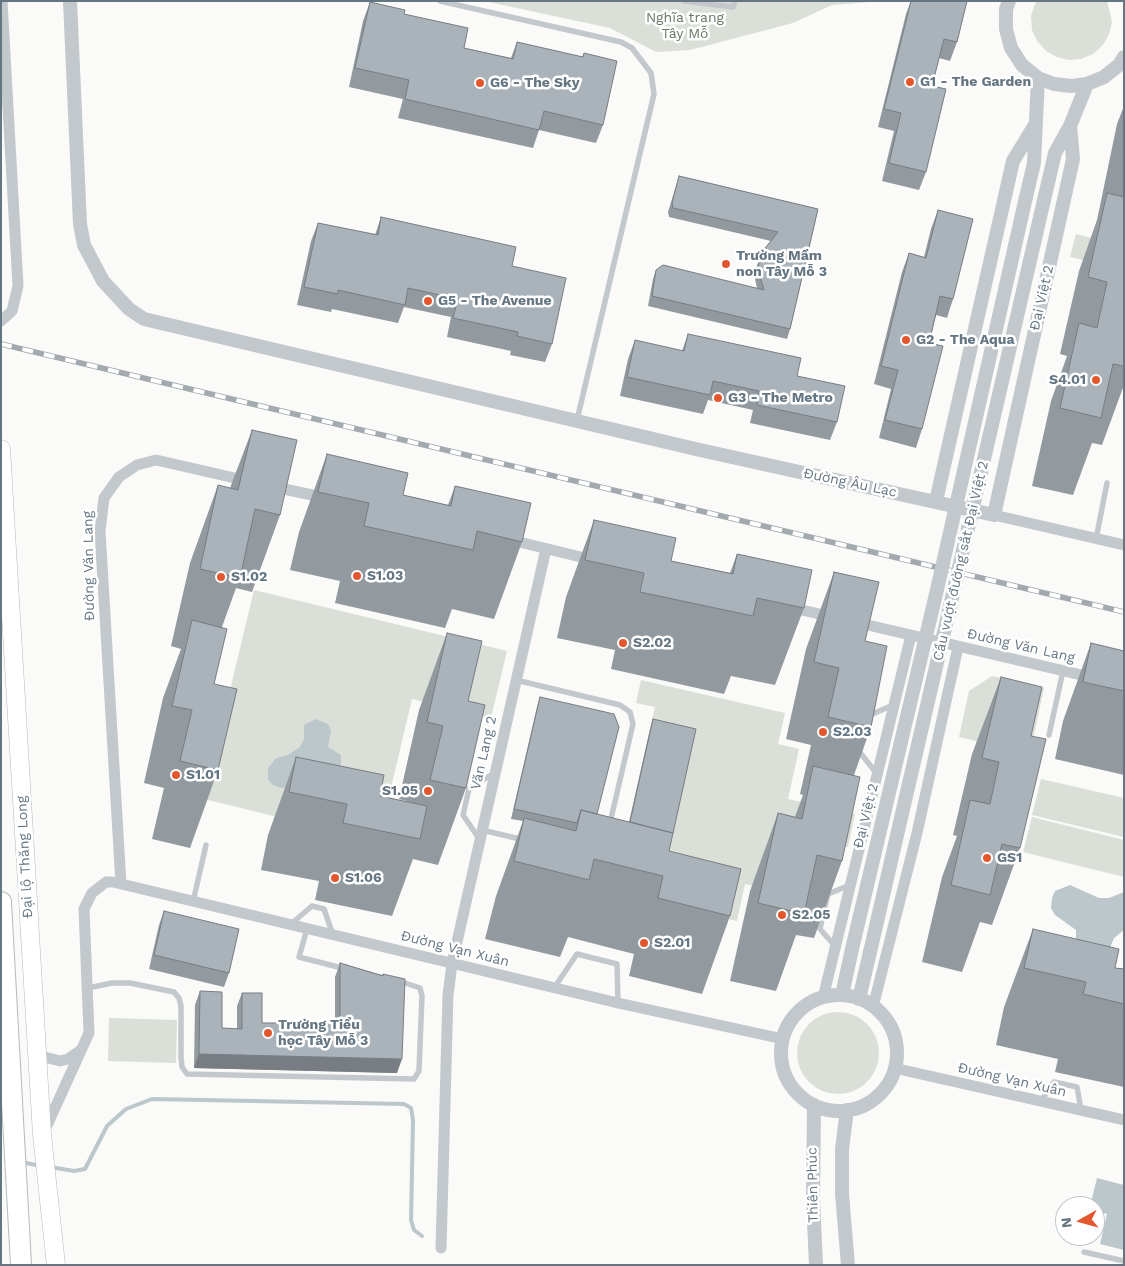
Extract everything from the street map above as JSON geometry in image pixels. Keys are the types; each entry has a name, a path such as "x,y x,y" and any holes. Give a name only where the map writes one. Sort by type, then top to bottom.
{"highway":[{"path":"1,902 21,1265"}],"main road":[{"name":"Đại lộ Thăng Long","path":"1,448 42,1138 56,1265"}],"street":[{"path":"1,321 12,312 18,286 2,1"},
{"name":"Đường Âu Lạc","path":"70,1 80,224 84,245 103,281 129,309 144,319 700,450 936,501 1124,545"},
{"path":"1009,1 1006,9 1006,29 1011,48 1022,65 1038,78 1054,84 1071,86 1087,84 1104,77 1124,57"},
{"path":"936,501 1013,161 1035,125 1038,78"},
{"name":"Đại Việt 2","path":"994,515 1073,159 1070,126 1087,84"},
{"name":"Cầu vượt đường sắt Đại Việt 2","path":"842,995 1034,163 1035,125"},
{"name":"Cầu vượt đường sắt Đại Việt 2","path":"859,999 1055,153 1070,126"},
{"name":"Đường Văn Lang","path":"121,884 100,531 104,498 119,477 138,465 156,460 338,501"},
{"path":"495,536 601,562"},
{"name":"Văn Lang 2","path":"441,1248 448,995 452,964 546,549"},
{"name":"Đường Văn Lang","path":"773,603 1124,685"},
{"name":"Đại Việt 2","path":"823,998 910,635"},
{"path":"873,1007 914,841 958,647"},
{"path":"42,1138 89,1033 84,909 86,901 106,882 121,884"},
{"name":"Đường Vạn Xuân","path":"121,884 618,1003 783,1039"},
{"path":"842,995 859,999 873,1007 881,1014 893,1034 896,1045 894,1068 885,1088 877,1096 858,1108 835,1111 814,1105 796,1092 789,1082 782,1061 783,1039 792,1018 800,1010 823,998 842,995"},
{"path":"37,1055 60,1061 68,1060 84,1047"},
{"name":"Đường Vạn Xuân","path":"894,1068 1124,1120"},
{"name":"Thiên Phúc","path":"814,1105 813,1199 816,1265"},
{"path":"846,1110 842,1158 848,1265"}],"lane":[{"path":"440,1 621,42 632,48 651,73 654,94 577,420"},
{"path":"684,1 733,6 735,1"},
{"path":"1096,539 1108,483"},
{"path":"1049,735 1063,671"},
{"path":"516,680 620,705 630,712 632,724 608,829"},
{"path":"863,725 865,717 893,705"},
{"path":"859,741 857,749 877,774"},
{"path":"495,772 469,789 463,815 481,835 531,842"},
{"path":"193,902 206,845"},
{"path":"835,946 820,929 828,894 850,885"},
{"path":"290,925 312,906 324,909 332,935"},
{"path":"307,929 299,957 356,971"},
{"path":"554,988 577,954 617,964 618,1003"},
{"path":"88,988 112,983 130,983 174,992 179,998 181,1006 180,1057 182,1067 187,1074 414,1079 419,1071 422,996 420,988 395,980"},
{"path":"1041,1101 1054,1082 1062,1083 1077,1087 1081,1110"},
{"path":"1084,1252 1124,1261"}],"green space":[{"name":"Nghĩa trang Tây Mỗ","path":"484,1 884,1 832,5 793,23 690,50 656,52 610,28"},
{"path":"1036,1 1107,1 1112,22 1109,34 1103,45 1093,54 1081,59 1069,60 1057,57 1046,51 1037,41 1032,30 1031,16"},
{"path":"1076,234 1124,246 1124,270 1070,257"},
{"path":"254,590 507,651 491,718 412,699 380,834 372,840 204,799"},
{"path":"992,676 1044,688 1030,754 959,737 969,691"},
{"path":"641,680 785,713 778,744 799,749 788,799 855,814 848,847 781,833 768,889 745,884 737,921 592,888 619,869 655,707 636,703"},
{"path":"1041,779 1124,798 1124,837 1032,815"},
{"path":"1032,817 1124,840 1124,877 1023,852"},
{"path":"838,1012 854,1015 867,1024 876,1037 879,1053 876,1069 867,1082 854,1091 838,1094 822,1091 809,1082 800,1069 797,1053 800,1037 809,1024 822,1015"},
{"path":"109,1018 177,1020 176,1063 108,1061"}],"shaded area":[{"path":"316,719 328,724 331,731 328,747 341,755 341,772 289,787 281,788 273,785 268,779 268,768 276,758 288,755 300,747 304,739 304,725"},
{"path":"1070,885 1099,898 1109,898 1124,892 1124,930 1114,938 1109,950 1076,947 1076,930 1055,915 1051,908 1055,891"},
{"path":"1097,1178 1124,1185 1124,1250 1105,1245 1107,1214 1105,1214 1105,1196 1092,1196"}],"building":[{"name":"G1 - The Garden","path":"911,1 967,1 957,42 944,39 932,86 946,89 926,172 889,163 901,113 884,109"},
{"name":"G6 - The Sky","path":"370,2 405,10 404,14 468,28 464,48 513,59 517,42 583,57 584,53 617,61 603,125 544,111 539,130 405,99 409,80 355,68"},
{"path":"679,176 818,209 790,329 652,296 656,270 663,265 764,290 758,270 759,262 762,252 778,232 673,208 672,203"},
{"path":"1107,193 1124,197 1124,366 1113,364 1101,418 1060,408 1079,323 1097,328 1107,282 1088,277"},
{"name":"G2 - The Aqua","path":"938,210 973,219 953,299 940,296 929,343 943,346 922,429 885,420 898,370 881,366 909,253 926,258"},
{"name":"G5 - The Avenue","path":"381,217 516,247 512,266 566,278 552,344 517,336 518,332 453,318 458,299 408,288 405,305 338,290 338,294 304,287 318,223 378,235"},
{"path":"688,334 801,358 797,376 845,386 837,422 757,405 759,391 713,381 710,395 627,377 635,340 684,351"},
{"path":"252,430 297,440 280,515 255,509 240,578 200,569 218,485 238,490"},
{"path":"327,454 408,473 403,495 451,506 455,486 531,503 522,542 477,531 473,550 364,526 369,503 318,492"},
{"path":"594,520 676,538 671,561 733,574 737,554 812,570 804,608 757,598 753,616 640,592 644,573 585,560"},
{"path":"834,572 879,582 865,641 887,646 871,727 828,717 839,668 814,662"},
{"path":"192,620 227,629 214,684 237,689 218,770 180,761 192,710 172,706"},
{"path":"447,633 482,641 468,701 485,705 466,788 430,780 443,726 427,722"},
{"path":"1091,643 1124,651 1124,691 1083,682"},
{"path":"1001,677 1042,687 1031,736 1046,739 1020,848 1002,844 990,895 951,885 970,800 990,804 999,762 982,758"},
{"path":"540,697 614,714 619,727 597,814 581,810 577,823 514,809"},
{"path":"653,719 696,729 673,833 630,822"},
{"path":"296,757 384,775 380,796 427,806 420,839 343,823 347,804 289,792"},
{"path":"813,766 860,777 842,861 817,855 804,914 758,903 778,813 802,819"},
{"path":"581,810 673,833 669,851 741,869 730,916 658,898 663,876 594,859 589,880 514,861 524,818 576,831"},
{"path":"164,911 239,929 229,973 154,955"},
{"path":"1033,929 1119,949 1115,968 1124,969 1124,1004 1083,994 1086,982 1024,968"},
{"path":"340,963 383,976 383,974 405,979 402,1059 199,1054 200,991 222,992 222,1028 242,1029 242,993 262,993 262,1023 340,1023"}],"waterway":[{"path":"50,1167 74,1171 85,1169 107,1126 126,1109 152,1099 404,1104 411,1108 413,1120 411,1220 414,1230 422,1236"},
{"path":"21,1162 41,1166"}],"railway":[{"path":"1,344 1124,612"}],"place":[{"name":"G1 - The Garden","path":"910,82"},
{"name":"G6 - The Sky","path":"480,83"},
{"name":"Trường Mầm non Tây Mỗ 3","path":"726,264"},
{"name":"G5 - The Avenue","path":"428,301"},
{"name":"G2 - The Aqua","path":"906,340"},
{"name":"S4.01","path":"1096,380"},
{"name":"G3 - The Metro","path":"718,398"},
{"name":"S1.03","path":"357,576"},
{"name":"S1.02","path":"221,577"},
{"name":"S2.02","path":"623,643"},
{"name":"S2.03","path":"823,732"},
{"name":"S1.01","path":"176,775"},
{"name":"S1.05","path":"428,791"},
{"name":"GS1","path":"987,858"},
{"name":"S1.06","path":"335,878"},
{"name":"S2.05","path":"782,915"},
{"name":"S2.01","path":"644,943"},
{"name":"Trường Tiểu học Tây Mỗ 3","path":"268,1033"}]}
